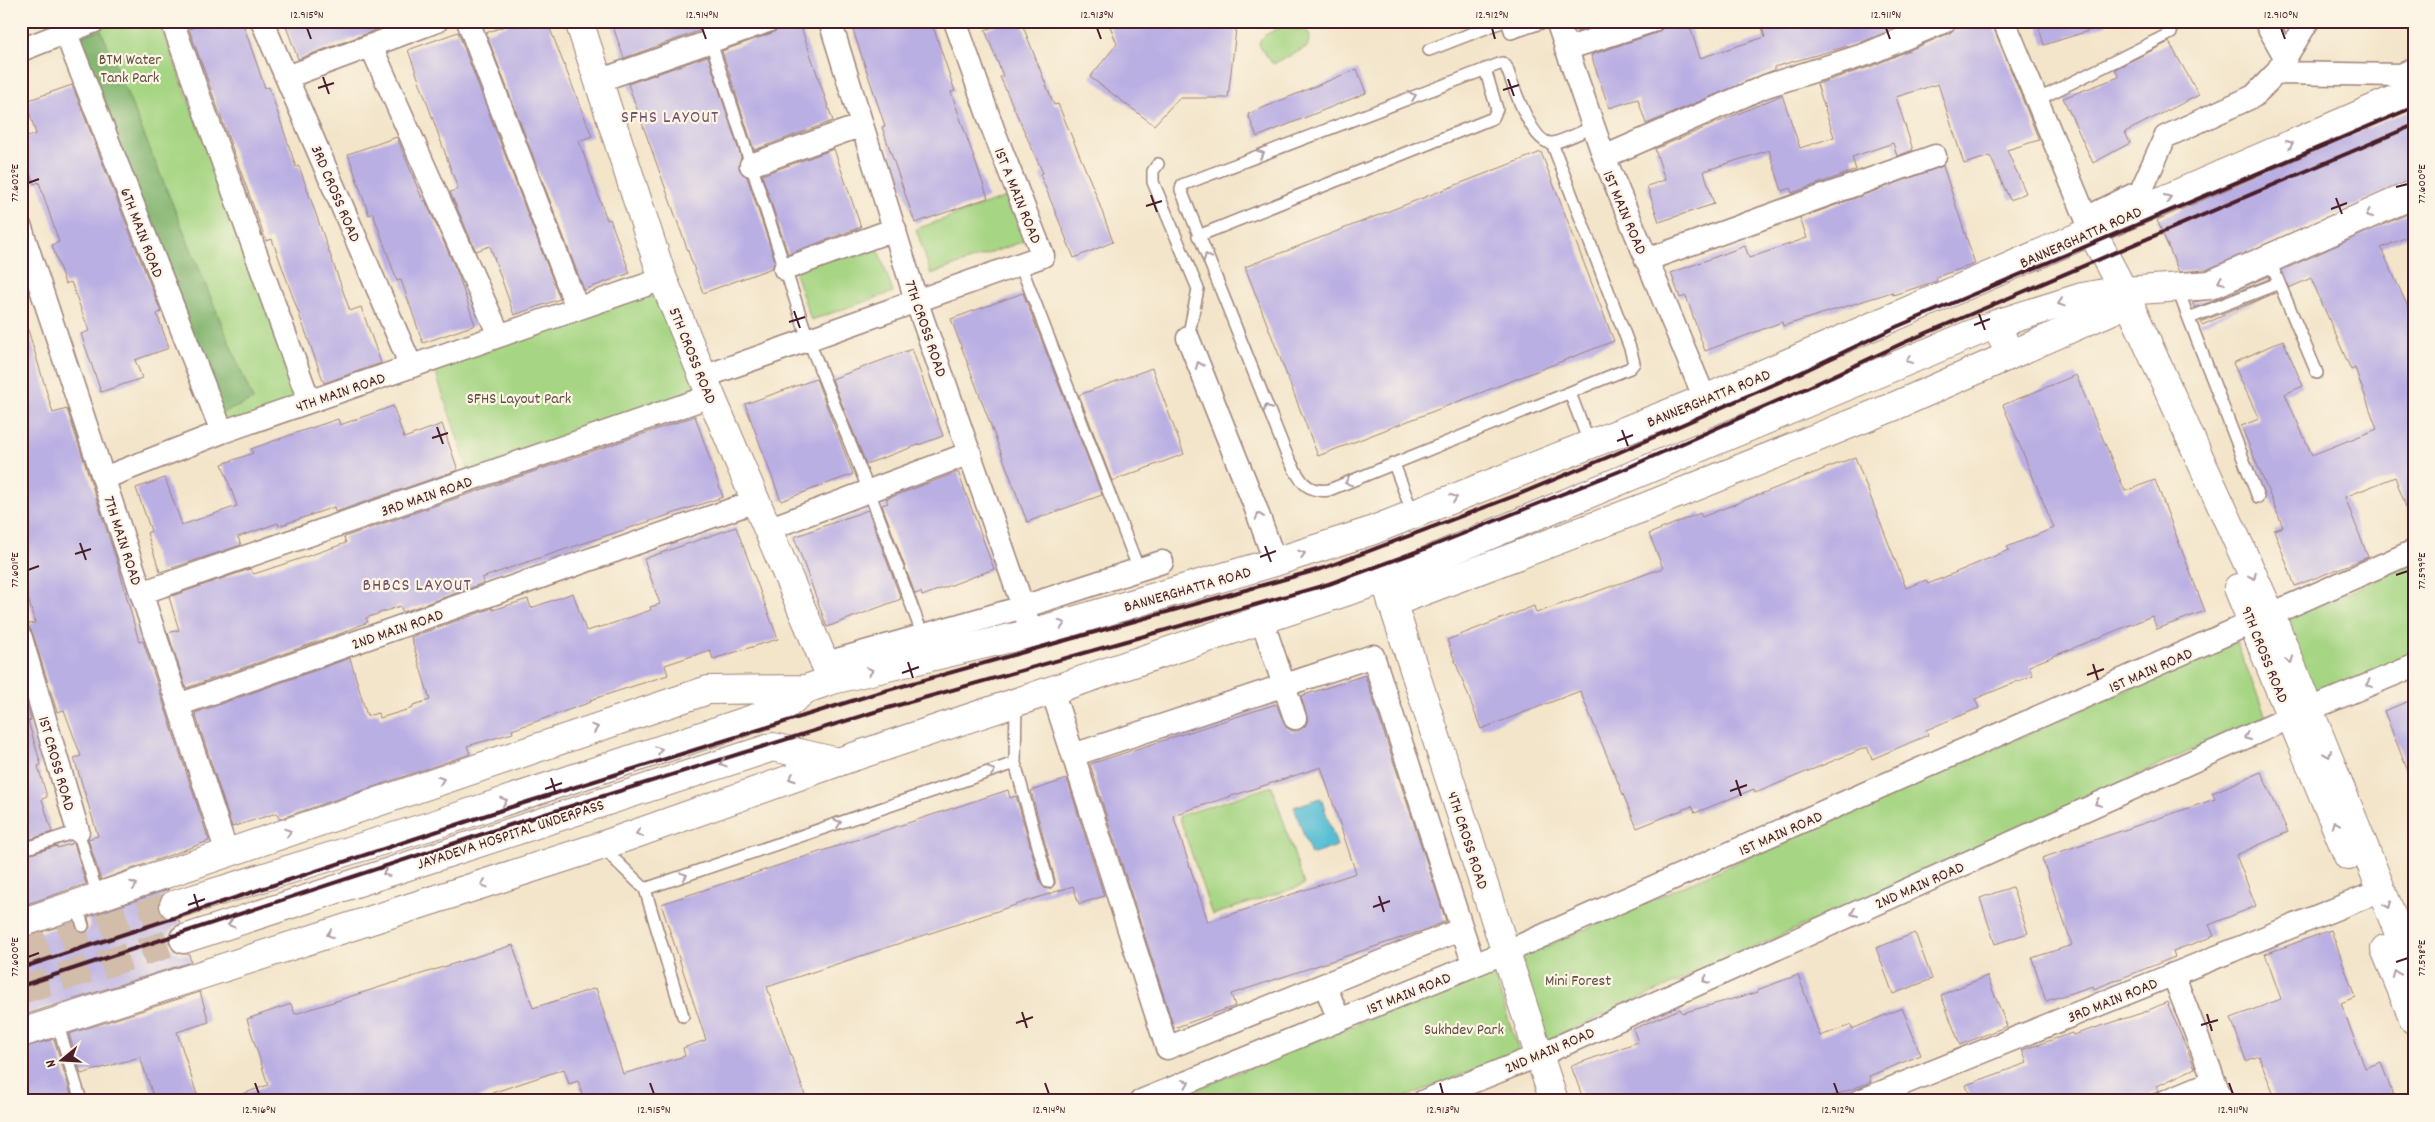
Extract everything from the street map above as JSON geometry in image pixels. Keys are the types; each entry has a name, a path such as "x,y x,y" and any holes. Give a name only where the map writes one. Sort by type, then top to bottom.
{"main road":[{"name":"5TH CROSS ROAD","path":"579,21 663,279 829,672"},
{"name":"BANNERGHATTA ROAD","path":"806,689 829,672 1032,633 1275,562 1371,531 1706,399 2089,225 2414,91"},
{"path":"1388,591 1996,324 2082,297 2117,298 2177,288 2210,285 2274,271 2414,194"},
{"name":"9TH CROSS ROAD","path":"2089,225 2117,298 2262,619 2300,713 2414,971"},
{"path":"38,1025 604,845 838,762 1262,620 1388,591 1645,507 1894,406 2010,356 2117,298"},
{"path":"1996,324 2010,356"},
{"name":"4TH CROSS ROAD","path":"1388,591 1554,1101"},
{"path":"21,922 86,909 227,853 708,690 806,689"},
{"name":"JAYADEVA HOSPITAL UNDERPASS","path":"174,905 436,824 780,710 806,689"},
{"name":"9TH CROSS ROAD","path":"2300,713 2364,897 2414,1020"},
{"name":"JAYADEVA HOSPITAL UNDERPASS","path":"184,939 773,747 838,762"}],"street":[{"path":"21,50 65,31 95,21"},
{"path":"172,21 309,401"},
{"name":"3RD CROSS ROAD","path":"262,21 411,366"},
{"path":"287,77 437,21"},
{"path":"468,21 577,308"},
{"path":"598,81 707,32 768,21"},
{"name":"7TH CROSS ROAD","path":"830,21 916,300 1032,633"},
{"name":"1ST A MAIN ROAD","path":"707,386 808,339 1043,256 993,129 955,21"},
{"name":"1ST MAIN ROAD","path":"1557,21 1604,157 1706,399"},
{"path":"1566,49 1652,21"},
{"path":"1604,157 1766,86 1868,54 1945,21"},
{"path":"2004,21 2089,225 2142,191 2165,137 2254,96 2280,65 2308,21"},
{"path":"2265,21 2280,65"},
{"name":"6TH MAIN ROAD","path":"65,31 222,432"},
{"path":"371,46 499,335"},
{"path":"2280,65 2401,75 2414,69"},
{"path":"751,165 862,125"},
{"path":"1646,260 1935,156"},
{"name":"7TH MAIN ROAD","path":"21,228 227,853"},
{"path":"785,269 894,229"},
{"name":"4TH MAIN ROAD","path":"104,478 222,432 309,401 663,279"},
{"path":"1188,338 1255,506 1275,562"},
{"name":"3RD MAIN ROAD","path":"142,594 707,386"},
{"path":"768,529 970,452"},
{"name":"2ND MAIN ROAD","path":"178,705 756,501"},
{"name":"1ST MAIN ROAD","path":"1141,1101 1474,966 2414,551"},
{"path":"829,672 922,636 1023,607 1162,562"},
{"path":"1262,620 1295,718"},
{"name":"1ST CROSS ROAD","path":"21,638 78,831"},
{"path":"1073,755 1373,656 1474,966"},
{"name":"2ND MAIN ROAD","path":"1424,1101 1540,1055 2300,713 2414,666"},
{"path":"1052,690 1168,1048 1462,929"},
{"name":"3RD MAIN ROAD","path":"1860,1101 2364,897"},
{"path":"2166,1101 2218,1091 2173,974"},
{"path":"1325,985 1339,1020"}],"lane":[{"path":"1429,50 1505,21 1511,33 1547,21"},
{"path":"707,32 808,339 869,491 922,636"},
{"path":"2037,100 2171,34"},
{"path":"1552,143 1634,357 1634,362 1630,368 1330,490 1317,492 1299,478 1286,453 1180,190 1184,184 1502,63 1506,66 1528,121 1543,141 1552,143 1593,127"},
{"path":"1198,236 1493,118 1497,109 1484,69"},
{"path":"1158,164 1153,171 1153,182 1198,289 1188,338"},
{"path":"1020,264 1139,570"},
{"path":"2190,318 2274,271 2317,373"},
{"path":"2177,288 2258,497"},
{"path":"1570,393 1590,445"},
{"path":"1394,464 1413,514"},
{"path":"1016,702 1015,763 1048,882"},
{"path":"645,889 1015,763"},
{"path":"21,850 78,831 86,909"},
{"path":"604,845 614,860 645,889 683,1016"},
{"path":"38,1025 81,1101"}],"green space":[{"name":"BTM Water Tank Park","path":"113,21 159,21 301,402 222,429 70,36"},
{"path":"1283,26 1308,32 1310,36 1307,47 1273,64 1260,47 1259,42 1265,35"},
{"path":"101,30 253,400 220,414 75,38"},
{"path":"1012,195 1027,240 931,274 916,229"},
{"path":"875,241 893,292 811,320 794,270"},
{"name":"SFHS Layout Park","path":"658,292 699,392 469,472 434,368"},
{"path":"2414,563 2414,653 2310,698 2280,622"},
{"name":"Mini Forest","path":"2236,642 2266,717 1546,1041 1520,958"},
{"path":"1272,786 1304,885 1212,915 1179,816"},
{"name":"Mini Forest","path":"1492,969 1519,1052 1396,1101 1168,1101"}],"water":[{"path":"1321,798 1337,846 1311,855 1294,807"}],"building":[{"path":"210,21 242,21 265,88 269,87 296,167 299,166 350,311 361,307 381,363 324,383 272,239 266,241 189,29"},
{"path":"284,21 394,21 395,23 298,59"},
{"path":"518,21 547,21 592,136 579,141 607,220 610,219 630,273 584,290 486,33"},
{"path":"611,21 697,21 699,31 624,58"},
{"path":"781,21 799,21 833,121 754,150 722,51 772,33 778,29"},
{"path":"850,21 931,21 955,91 951,92 988,198 915,223 882,127 885,126"},
{"path":"1008,21 1021,21 1054,105 1058,104 1095,192 1113,242 1074,258 1040,174 1043,173 1000,77 1003,76 985,30"},
{"path":"1108,21 1237,21 1228,98 1179,98 1154,125 1090,77 1117,44"},
{"path":"1574,21 1609,21 1577,32"},
{"path":"1665,21 1688,21 1700,58 1765,37 1760,21 1899,21 1901,26 1862,42 1774,67 1774,70 1646,124 1638,99 1609,108 1591,55 1656,33 1662,29"},
{"path":"1967,21 1991,21 2039,140 2007,150 2026,193 2010,200 1990,156 1964,164 1938,84 1896,97 1913,150 1897,156 1893,143 1852,157 1856,170 1792,193 1790,188 1782,191 1769,150 1704,171 1714,204 1659,222 1647,186 1665,180 1655,149 1782,95 1800,148 1834,137 1817,84 1872,66 1950,33 1957,24"},
{"path":"2037,21 2106,21 2107,25 2044,45"},
{"path":"458,32 560,299 514,315 490,246 476,251 450,192 458,189 408,50"},
{"path":"2169,42 2199,95 2125,132 2130,143 2093,163 2063,98 2119,77 2115,69"},
{"path":"708,56 741,157 739,169 747,177 775,261 772,268 703,293 628,84"},
{"path":"1357,69 1366,93 1257,137 1248,114"},
{"path":"72,85 161,312 157,314 169,348 135,360 142,378 101,392 81,334 89,331 71,282 65,284 52,245 59,242 39,182 34,184 21,148 21,139 36,134 26,101"},
{"path":"2414,108 2414,179 2206,270 2179,272 2157,220"},
{"path":"397,137 423,201 425,200 458,274 475,325 423,343 401,280 397,281 373,213 369,215 348,154"},
{"path":"834,149 861,227 788,254 762,175"},
{"path":"1541,152 1614,341 1318,456 1245,267"},
{"path":"1943,166 1975,264 1936,277 1937,281 1893,295 1892,292 1783,326 1782,322 1705,351 1686,296 1680,298 1671,273 1745,246 1749,258 1807,238 1800,218"},
{"path":"2414,211 2414,234 2381,248 2414,320 2414,522 2412,523 2395,477 2345,497 2368,557 2295,586 2274,530 2283,527 2241,426 2259,419 2233,363 2283,340 2303,386 2285,394 2312,455 2377,429 2355,368 2351,370 2311,278 2289,288 2282,270"},
{"path":"2268,276 2269,279 2195,308 2192,302 2216,299"},
{"path":"1023,293 1102,495 1027,522 951,319"},
{"path":"2275,293 2202,325 2200,322"},
{"path":"26,323 53,413 67,409 118,565 139,642 143,641 209,841 101,880 88,839 98,836 74,758 81,756 64,710 57,712 33,634 30,628 22,625 35,623 21,574 21,324"},
{"path":"912,349 943,436 866,464 832,379"},
{"path":"1152,368 1184,454 1112,481 1079,395"},
{"path":"2076,375 2125,491 2155,480 2205,611 2157,629 2152,616 2029,666 2033,675 1975,699 1979,708 1926,730 1928,735 1872,759 1867,747 1755,793 1754,789 1695,813 1692,806 1637,828 1580,691 1481,729 1447,640 1534,606 1536,613 1663,568 1649,534 1700,513 1702,517 1855,457 1906,588 1926,580 1928,584 2009,550 2007,547 2054,528 2003,405"},
{"path":"816,379 853,474 781,501 745,404"},
{"path":"393,406 404,438 442,424 458,470 335,512 334,507 279,526 278,523 238,537 241,545 160,572 147,533 151,531 136,488 165,478 182,525 237,506 222,464 253,453 251,449 296,433 338,419 340,425"},
{"path":"695,416 723,497 515,566 482,578 484,583 403,612 400,606 366,618 368,622 342,633 186,688 168,633 179,630 169,597 250,569 254,574 346,543 344,537"},
{"path":"958,472 994,569 922,596 921,592 915,594 882,505 888,503 886,499"},
{"path":"868,510 901,599 827,627 794,537"},
{"path":"736,527 778,639 713,659 710,650 665,665 668,675 590,700 591,702 512,730 513,733 467,746 470,754 279,819 277,813 232,827 195,713 350,658 367,716 378,713 380,718 413,708 413,705 430,700 411,637 493,608 493,610 528,599 531,608 573,593 586,631 608,625 651,610 650,607 660,604 644,559"},
{"path":"1365,675 1446,921 1416,933 1231,994 1235,1006 1174,1028 1090,764 1276,704 1286,727 1292,731 1299,731 1308,720 1301,696","holes":["1321,767 1356,873 1208,922 1173,815"]},
{"path":"21,685 31,720 28,721 41,765 38,766 47,797 42,799 52,832 21,842"},
{"path":"2414,699 2414,784 2413,784 2384,711"},
{"path":"2261,772 2288,832 2236,855 2256,906 2209,925 2214,936 2173,951 2175,957 2094,989 2093,986 2046,1001 2032,958 2072,945 2042,858 2215,799 2212,793"},
{"path":"1067,779 1104,896 1079,904 1073,886 767,987 807,1101 584,1101 578,1081 569,1084 564,1069 468,1101 231,1101 231,1098 268,1085 247,1019 291,1004 295,1014 513,945 533,1008 596,988 623,1074 685,1056 683,1048 706,1040 661,904 1008,790 1010,798 1016,796 1041,884 1046,889 1050,889 1055,884 1055,880 1031,791"},
{"path":"74,843 86,884 21,906 21,857"},
{"path":"2012,887 2028,933 1995,944 1980,898"},
{"path":"169,889 159,901 159,909 164,917 171,920 179,920 180,924 172,929 169,935 169,943 174,951 181,954 189,954 191,962 21,1016 21,938 74,922 78,931 86,933 90,927 88,917"},
{"path":"2331,930 2355,997 2341,1003 2365,1068 2381,1062 2395,1101 2276,1101 2259,1056 2246,1061 2231,1018 2281,999 2265,954"},
{"path":"1915,933 1932,979 1893,994 1876,948"},
{"path":"1798,975 1820,1036 1851,1025 1852,1029 1902,1008 1921,1055 1869,1076 1871,1082 1819,1101 1584,1101 1571,1066 1638,1042 1633,1029 1680,1009 1682,1013 1758,992 1757,990"},
{"path":"1987,976 2007,1026 1960,1045 1941,995"},
{"path":"200,992 209,1022 177,1032 199,1101 155,1101 140,1057 81,1074 69,1034"},
{"path":"2167,1002 2195,1068 2157,1086 2159,1091 2132,1101 1972,1101 1966,1085 2027,1063 2022,1050 2072,1033 2073,1035 2142,1013"},
{"path":"54,1039 73,1101 21,1101 21,1048"}],"tunnel":[{"path":"21,953 174,905"},
{"path":"21,990 184,939"}],"railway":[{"path":"21,968 508,808 874,694 1324,568 1517,495 1613,455 1802,372 1896,327 2414,107"},
{"path":"21,986 513,824 881,710 1329,584 1427,548 1620,471 1903,343 2414,125"}],"district":[{"name":"SFHS LAYOUT","path":"670,116"},
{"name":"BHBCS LAYOUT","path":"417,584"}],"park label":[{"name":"Sukhdev Park","path":"1464,1028"}]}
